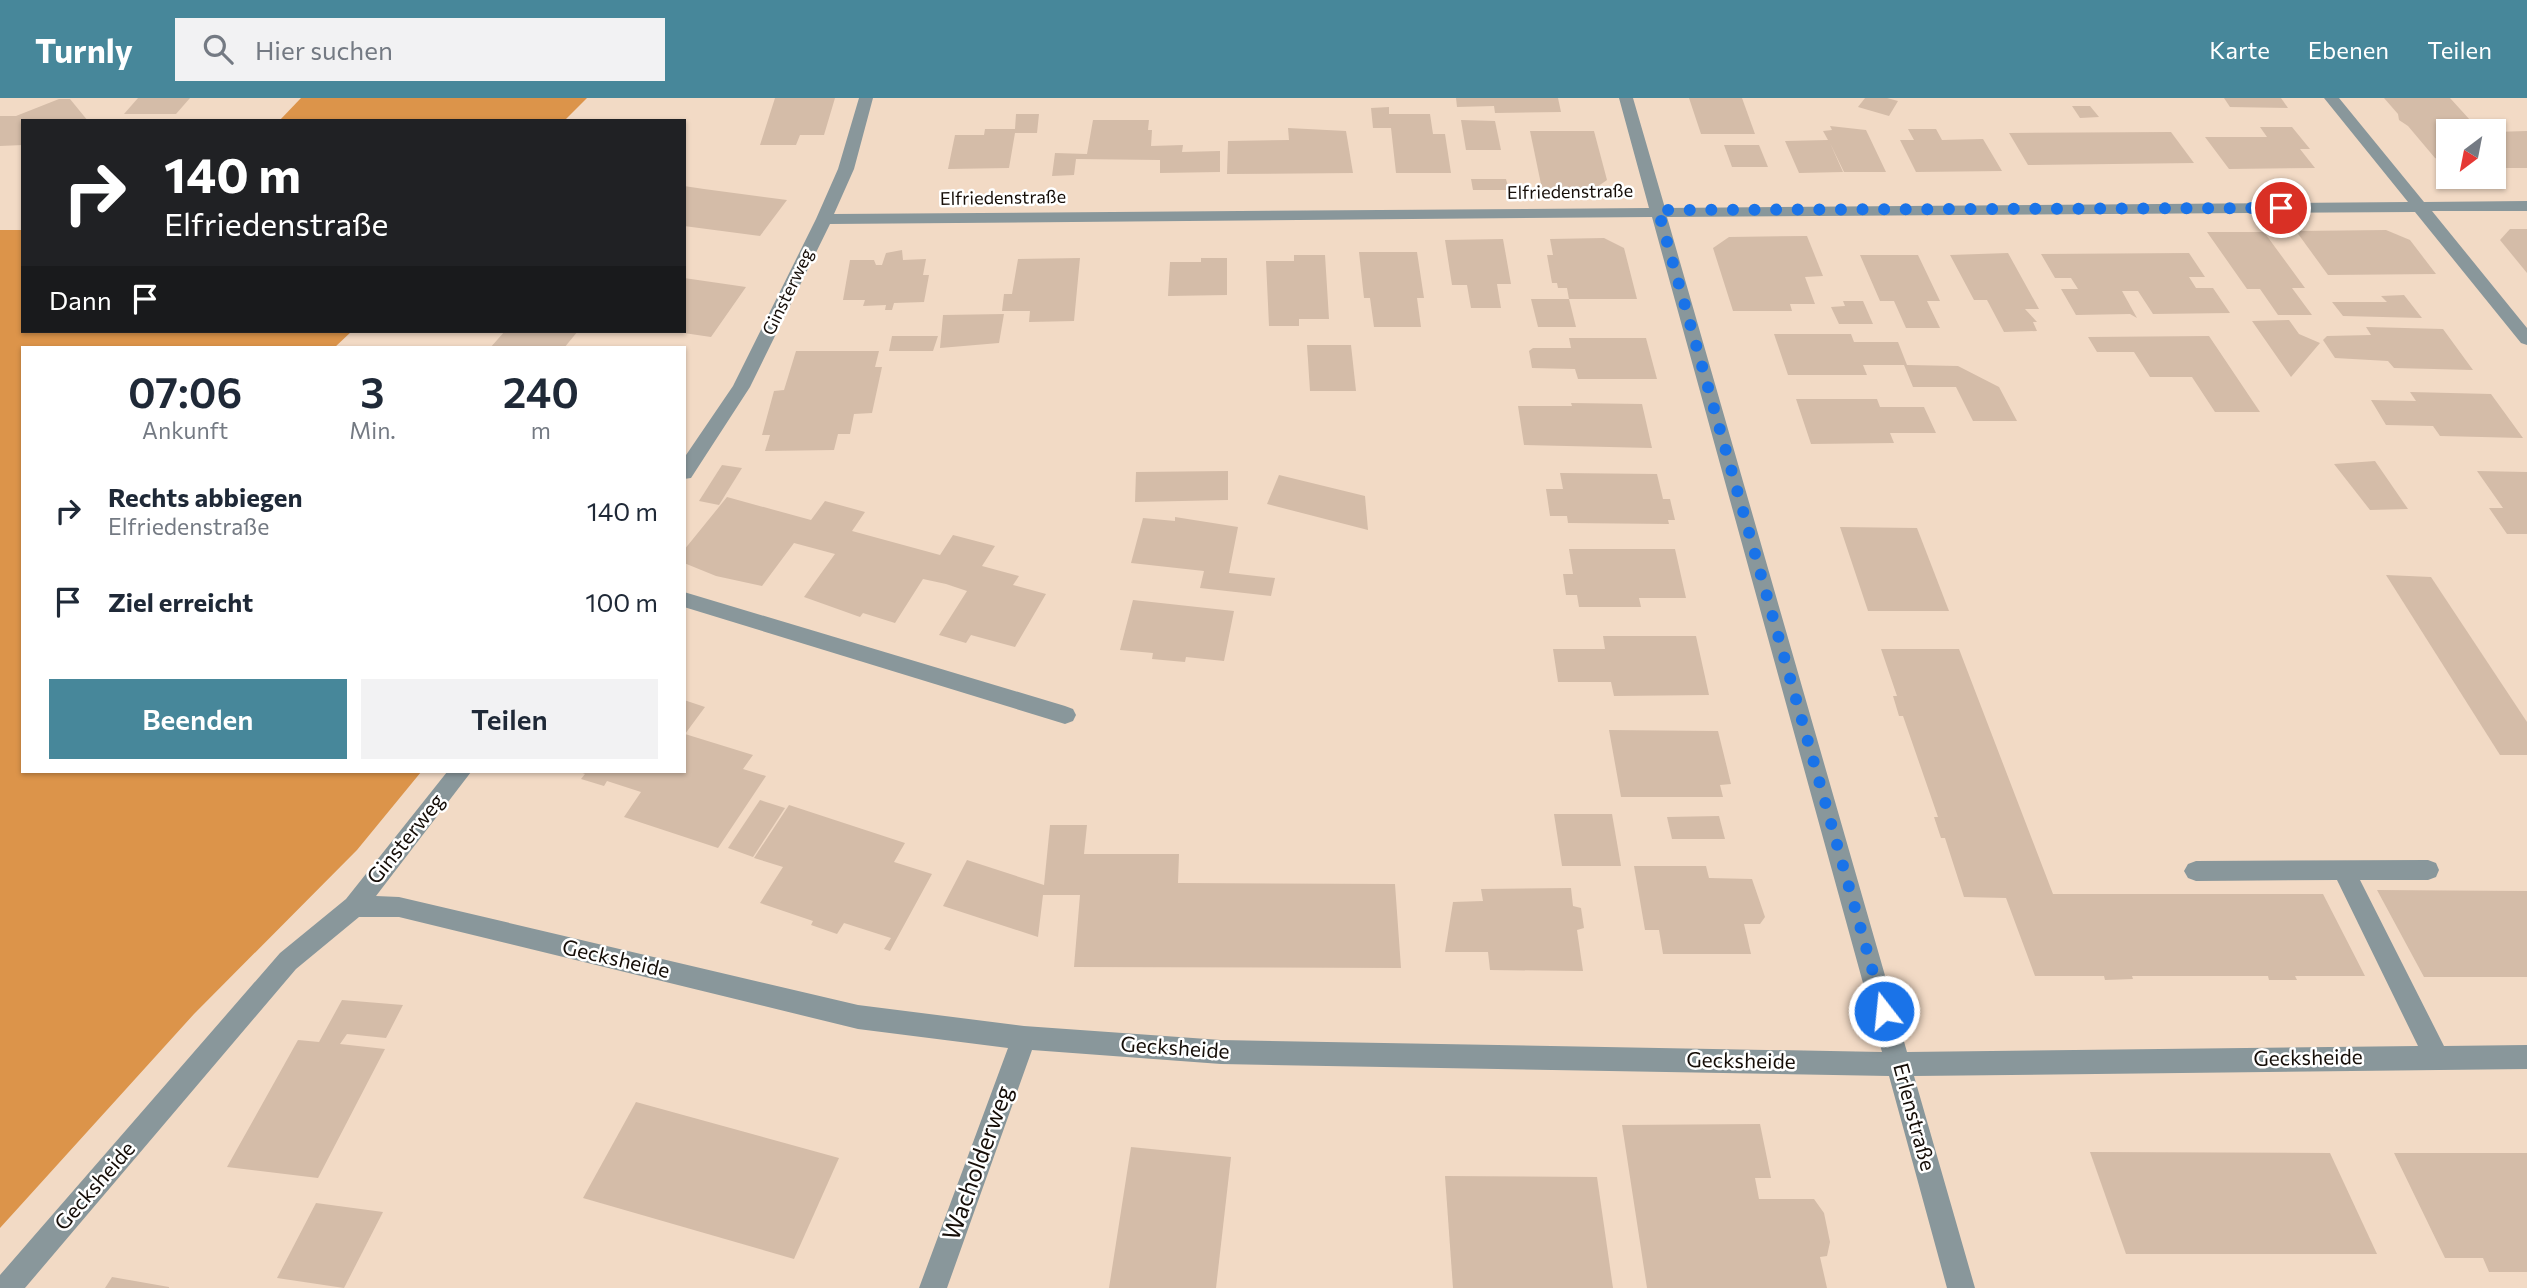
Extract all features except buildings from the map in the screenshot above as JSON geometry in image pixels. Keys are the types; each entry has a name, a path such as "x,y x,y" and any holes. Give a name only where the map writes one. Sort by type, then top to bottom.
{"street":[{"name":"Ginsterweg","path":"686,469 741,387 824,219 846,169 866,98"},
{"name":"Erlenstraße","path":"1626,98 1961,1288"},
{"path":"2331,98 2527,339"},
{"name":"Elfriedenstraße","path":"824,219 1658,210 2527,206"},
{"path":"686,600 1065,715"},
{"name":"Ginsterweg","path":"354,906 459,773"},
{"path":"2196,871 2428,870"},
{"path":"2344,871 2436,1056"},
{"name":"Gecksheide","path":"7,1288 288,961 354,906 399,907 859,1017 1024,1038 1222,1052 1899,1064 2527,1057"},
{"name":"Wacholderweg","path":"933,1288 1024,1038"}],"shaded area":[{"path":"301,98 587,98 566,119 281,119"},
{"path":"0,230 21,230 21,333 350,333 336,346 21,346 21,773 420,773 357,850 194,1014 0,1228"}],"route":[{"path":"1884,1011 1658,210 2281,208"}]}
